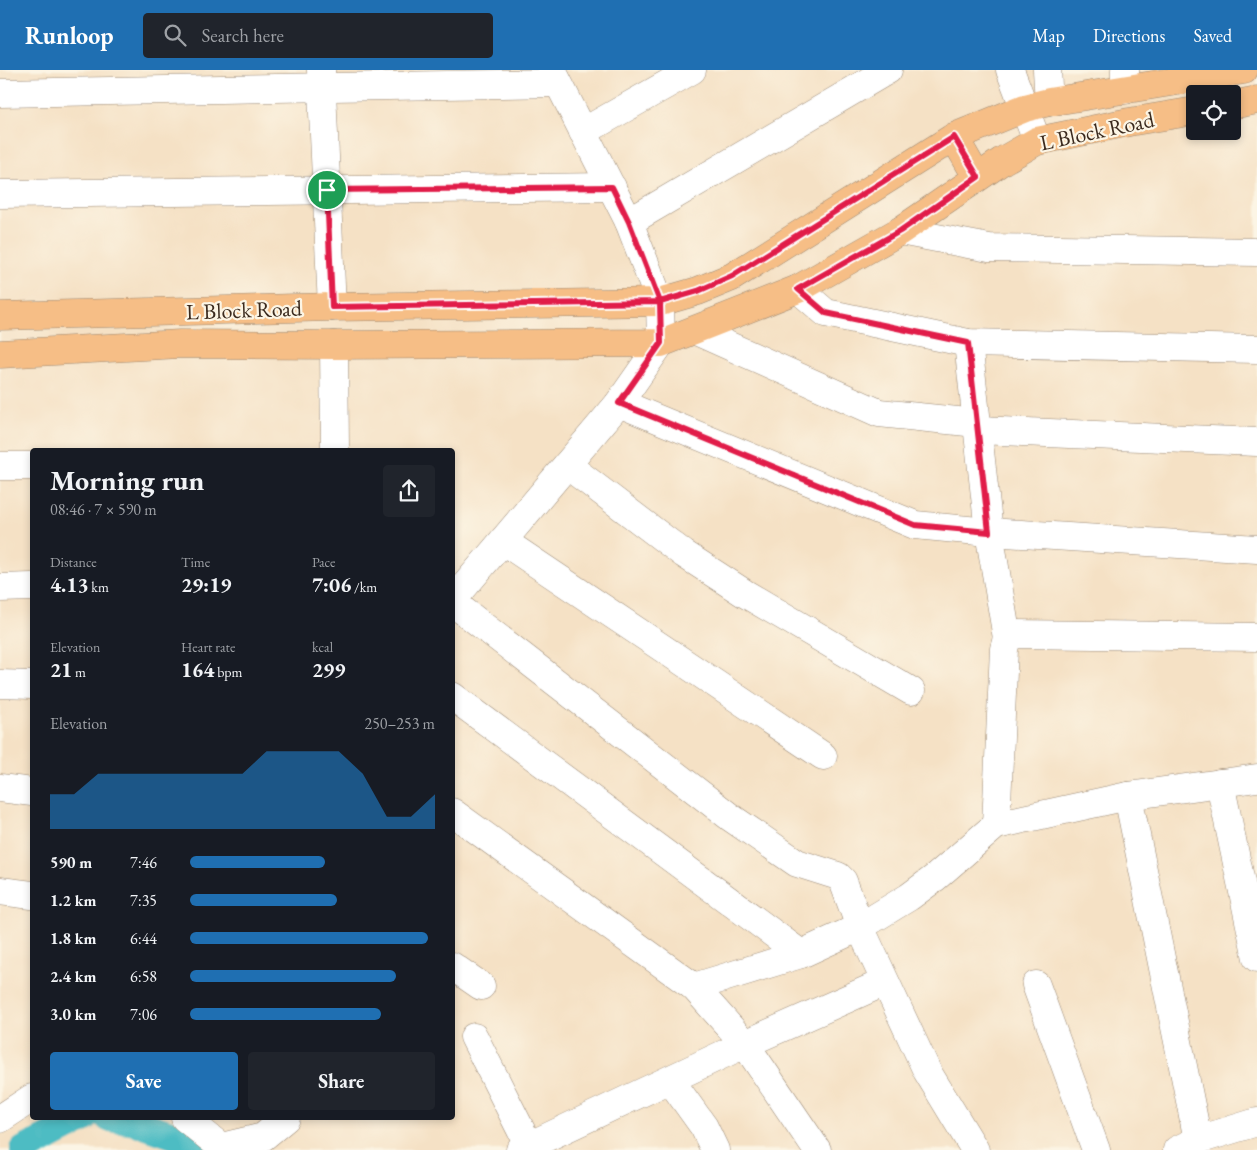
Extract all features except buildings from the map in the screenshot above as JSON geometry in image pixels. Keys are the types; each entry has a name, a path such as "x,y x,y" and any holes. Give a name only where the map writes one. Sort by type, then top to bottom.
{"main road":[{"name":"L Block Road","path":"0,316 332,307 660,302 698,291 732,276 954,137 1037,105 1125,80 1244,70"},
{"path":"1241,103 1257,100"},
{"name":"L Block Road","path":"0,354 180,344 661,343 696,331 798,289 900,231 1002,161 1038,141 1186,112"},
{"path":"954,137 978,177"}],"street":[{"path":"583,132 692,70"},
{"path":"629,222 888,70"},
{"path":"1010,70 1037,105"},
{"path":"1038,141 1037,105 1048,70"},
{"path":"0,93 322,79 555,76 629,222 660,302 661,343 619,403 455,597"},
{"path":"322,79 332,307"},
{"path":"0,194 612,187"},
{"path":"900,231 989,248 1257,252"},
{"path":"798,289 826,313 968,343 1257,349"},
{"path":"696,331 879,413 978,426 1257,442"},
{"path":"968,343 989,532 1006,638 996,825"},
{"path":"334,345 335,448"},
{"path":"619,403 915,525 989,532 1257,549"},
{"path":"567,465 684,554 752,598 911,691"},
{"path":"0,466 30,466"},
{"path":"503,541 823,756"},
{"path":"0,588 30,587"},
{"path":"455,603 730,817 798,863 838,876 843,882 860,927 927,1071 975,1150"},
{"path":"1006,638 1014,634 1257,637"},
{"path":"0,684 30,685"},
{"path":"455,698 801,954"},
{"path":"694,987 801,954 860,927 909,897 936,877 996,825 1128,796 1257,778"},
{"path":"1220,784 1257,958"},
{"path":"0,788 30,792"},
{"path":"1128,796 1188,1145 1254,1130"},
{"path":"455,814 694,987 746,1044 807,1147"},
{"path":"0,891 30,895"},
{"path":"455,968 481,986"},
{"path":"474,1037 524,1148 746,1044 886,982"},
{"path":"1036,985 1096,1150"},
{"path":"671,1080 704,1127 715,1150"},
{"path":"0,1119 30,1099"},
{"path":"187,1120 221,1147 263,1137 284,1120"}],"waterway":[{"path":"24,1150 81,1120"},
{"path":"122,1120 135,1122 185,1139 201,1150"}],"route":[{"path":"327,190 332,307 660,302 698,291 732,276 954,137 978,177 900,231 798,289 826,313 968,343 989,532 915,525 619,403 661,343 660,302 629,222 612,187 327,190"}]}
